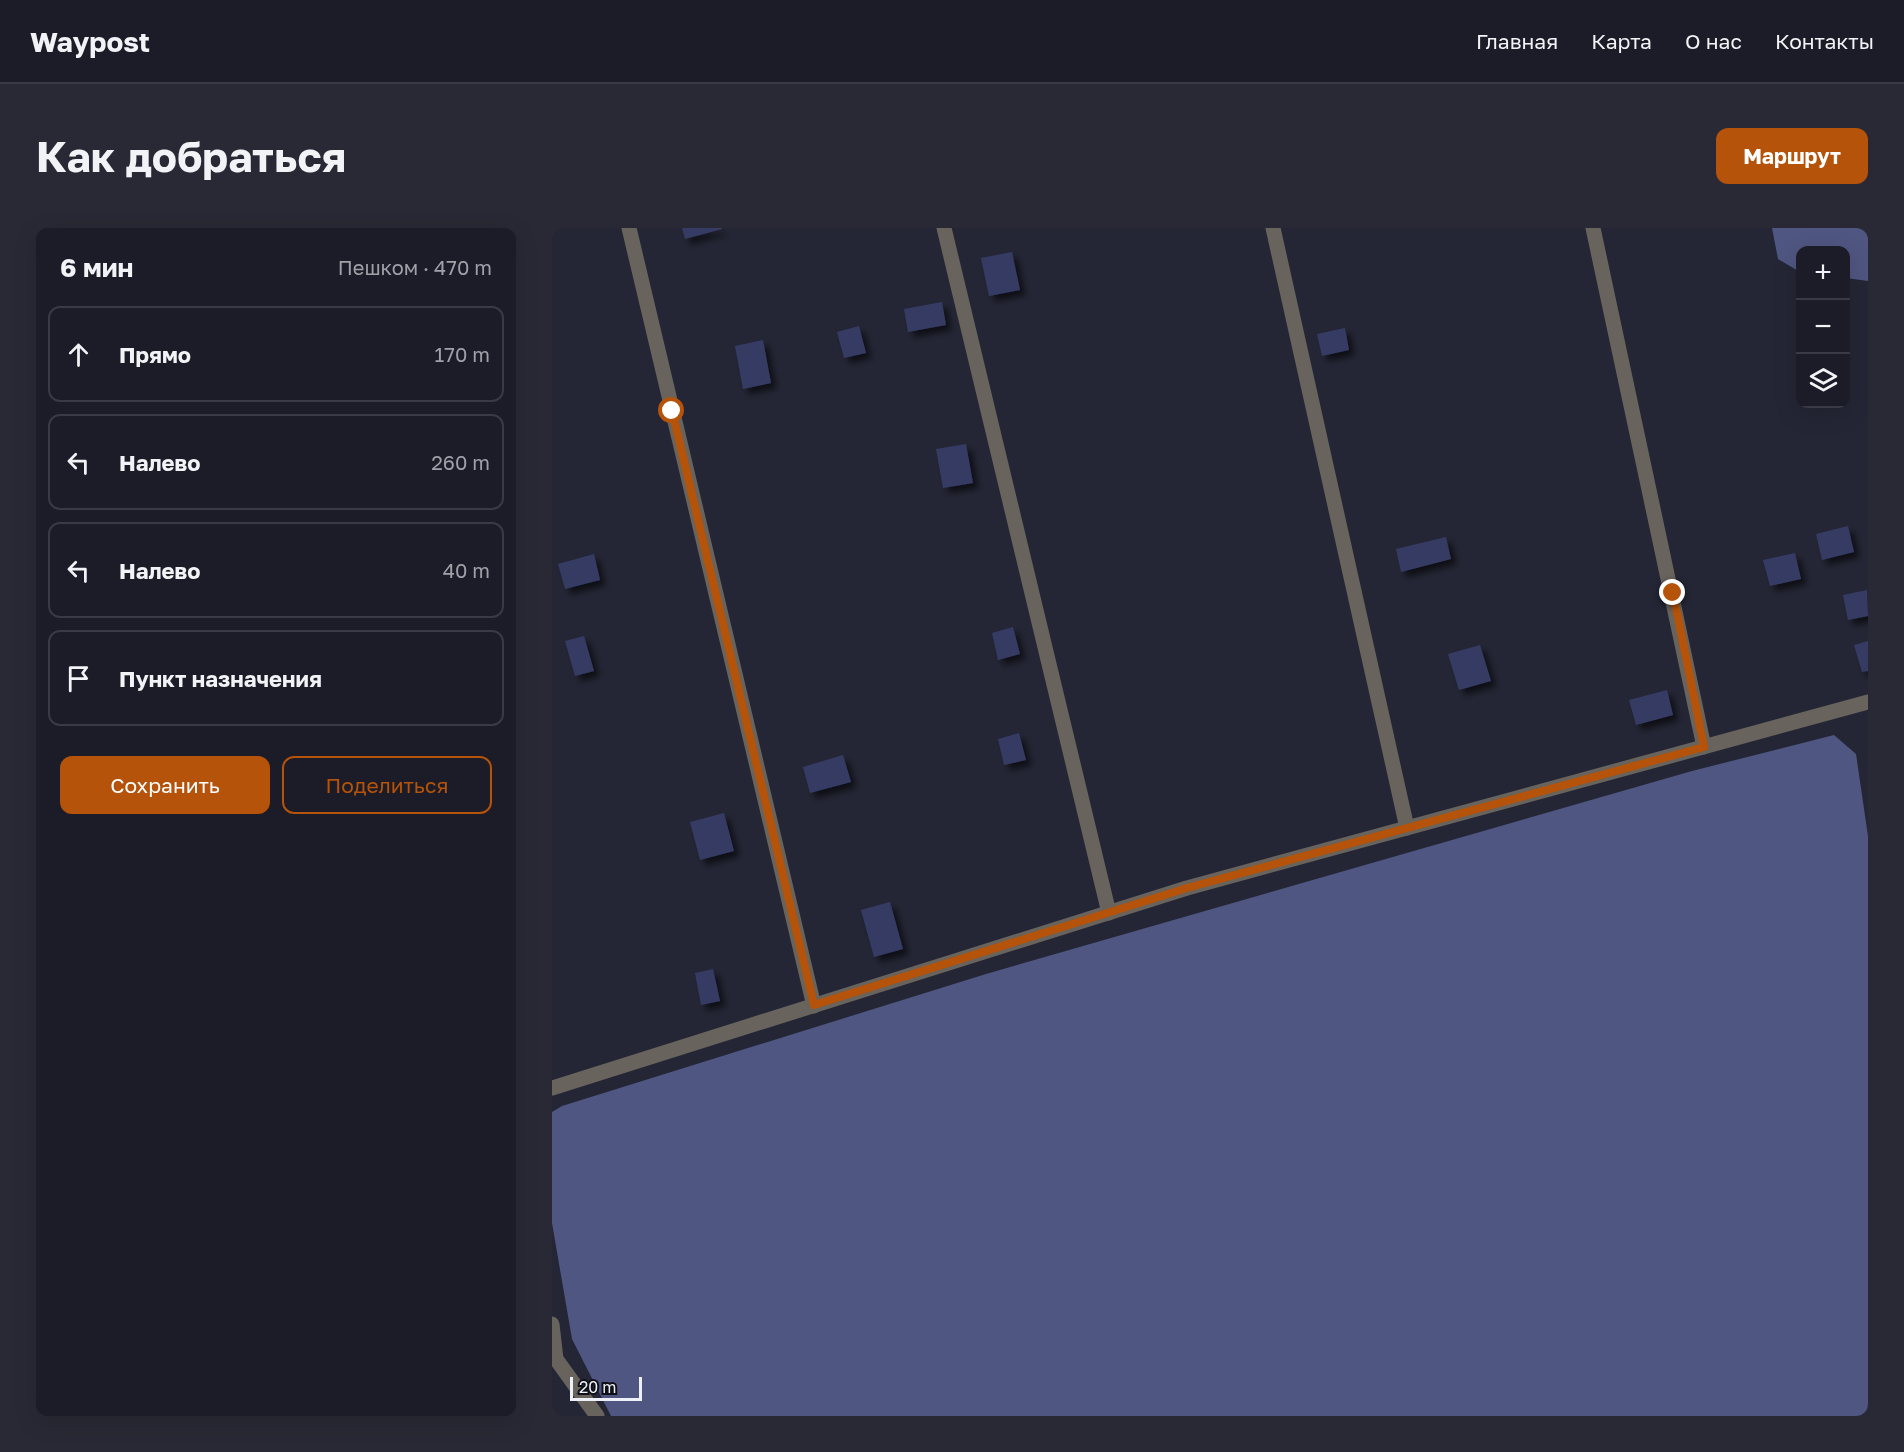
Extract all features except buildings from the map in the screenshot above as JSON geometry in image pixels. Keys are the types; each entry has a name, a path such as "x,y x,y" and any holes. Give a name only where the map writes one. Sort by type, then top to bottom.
{"lane":[{"path":"629,228 814,1005"},
{"path":"944,228 1109,913"},
{"path":"1273,228 1407,828"},
{"path":"1593,228 1704,747"},
{"path":"552,1088 1198,885 1868,702"},
{"path":"552,1324 556,1359 597,1416"}],"shaded area":[{"path":"1772,228 1868,228 1868,281 1850,279 1850,246 1796,246 1796,270 1778,259"},
{"path":"1834,735 1856,754 1868,836 1868,1416 611,1416 572,1339 552,1223 552,1112 562,1106 986,974 1692,771"}],"route":[{"path":"672,411 814,1005 1187,888 1704,747 1673,593"}]}
